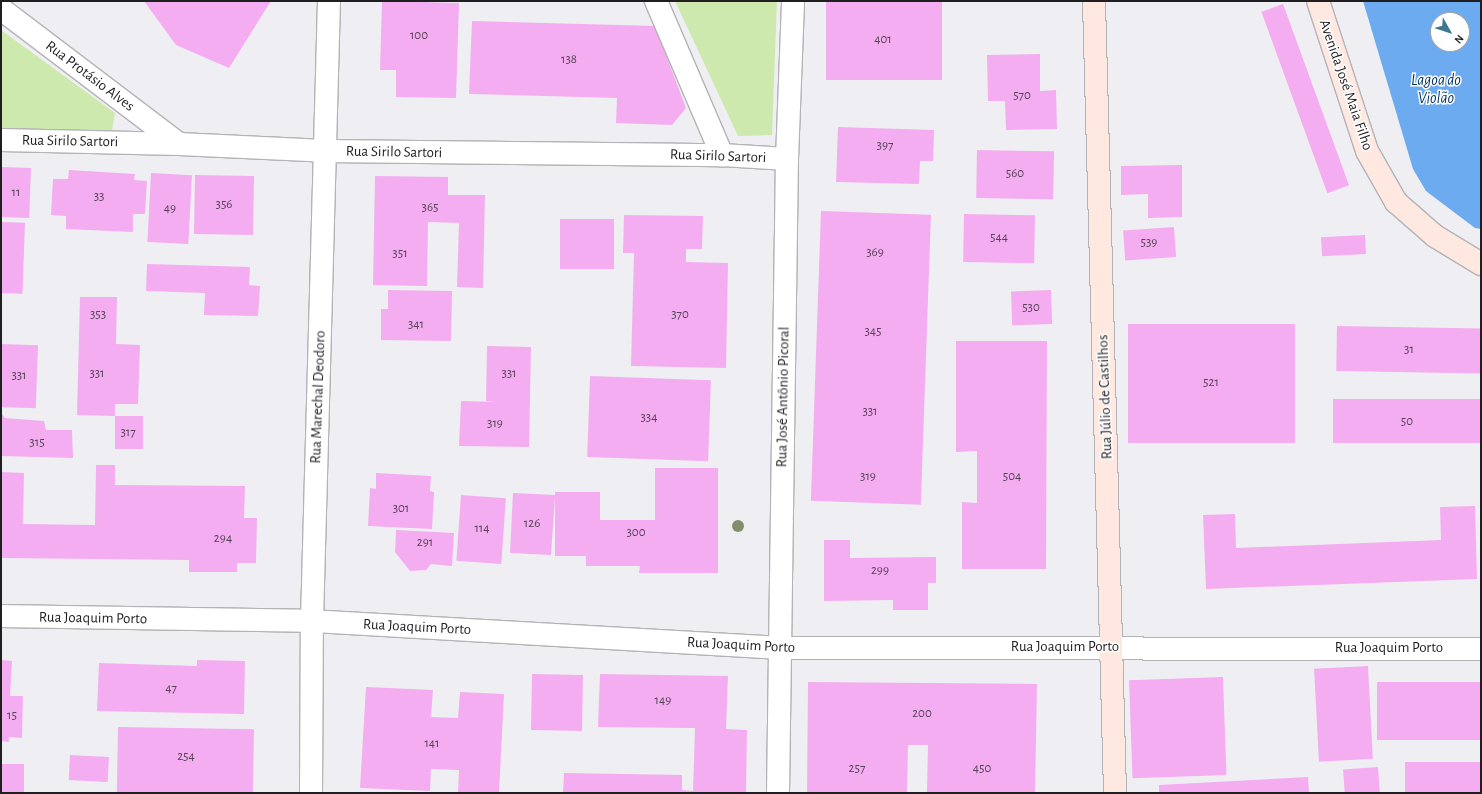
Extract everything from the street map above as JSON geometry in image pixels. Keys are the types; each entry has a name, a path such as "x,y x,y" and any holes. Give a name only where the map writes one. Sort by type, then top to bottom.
{"street":[{"name":"Rua Marechal Deodoro","path":"311,793 312,621 329,1"},
{"path":"656,1 722,155"},
{"name":"Rua José Antônio Picoral","path":"778,793 787,159 793,1"},
{"name":"Rua Júlio de Castilhos","path":"1094,1 1115,793"},
{"name":"Avenida José Maia Filho","path":"1318,1 1366,151 1396,202 1434,236 1481,264"},
{"name":"Rua Protásio Alves","path":"1,9 179,144"},
{"name":"Rua Sirilo Sartori","path":"1,140 179,144 325,151 722,155 787,159"},
{"name":"Rua Joaquim Porto","path":"1,616 312,621 779,648 1112,646 1481,648"}],"green space":[{"path":"675,1 777,1 772,135 738,136"},
{"path":"1,30 115,113 112,131 1,131"}],"water":[{"name":"Lagoa do Violão","path":"1363,1 1481,1 1481,229 1475,228 1426,191 1413,169"}],"building":[{"path":"144,1 271,1 229,68 176,45"},
{"path":"382,1 459,3 456,98 396,97 396,70 380,70"},
{"path":"826,1 942,1 942,80 826,80"},
{"path":"1283,4 1349,185 1327,193 1261,12"},
{"path":"472,21 655,26 686,108 672,125 616,123 617,98 469,94"},
{"path":"1040,54 1040,91 1056,90 1057,129 1006,130 1005,101 988,101 987,55"},
{"path":"838,127 934,130 933,161 920,161 919,184 836,182"},
{"path":"977,150 1054,151 1053,199 976,198"},
{"path":"1182,165 1182,217 1148,218 1148,194 1121,195 1121,166"},
{"path":"1,167 31,168 29,218 1,217"},
{"path":"69,170 135,174 134,180 147,181 145,214 133,214 133,232 66,229 66,216 51,215 53,179 68,179"},
{"path":"151,173 192,175 188,244 147,242"},
{"path":"195,175 254,176 253,235 194,234"},
{"path":"375,176 448,177 448,195 485,195 483,288 457,287 459,223 428,222 427,286 373,285"},
{"path":"821,211 931,215 921,505 811,501"},
{"path":"964,214 1035,215 1034,263 963,262"},
{"path":"624,215 703,216 702,249 686,249 686,262 728,263 726,368 631,366 634,253 623,253"},
{"path":"560,219 614,219 614,269 560,269"},
{"path":"1,222 25,223 23,294 1,293"},
{"path":"1174,227 1176,257 1125,260 1123,231"},
{"path":"1365,235 1366,254 1322,256 1321,237"},
{"path":"147,264 250,267 249,285 260,286 258,316 204,315 205,293 146,291"},
{"path":"388,290 452,291 451,341 381,340 381,309 388,309"},
{"path":"1051,290 1052,324 1012,325 1011,291"},
{"path":"80,297 117,297 116,344 140,345 138,404 115,404 115,416 77,415"},
{"path":"1128,324 1295,324 1295,443 1128,443"},
{"path":"1337,326 1481,329 1480,374 1336,371"},
{"path":"956,341 1047,341 1046,569 962,569 962,502 977,503 977,451 956,452"},
{"path":"1,344 38,345 36,408 1,407"},
{"path":"487,346 531,347 529,447 459,446 461,401 498,402 486,401"},
{"path":"590,376 711,380 708,461 587,457"},
{"path":"1333,399 1481,399 1481,443 1333,443"},
{"path":"1,413 5,418 44,421 46,430 72,430 73,458 1,456"},
{"path":"115,416 143,416 143,449 115,449"},
{"path":"96,465 115,465 115,485 245,486 244,518 257,518 256,563 237,563 237,572 189,572 189,560 1,558 1,472 24,473 23,524 95,525"},
{"path":"655,468 718,468 718,573 639,573 640,566 586,566 586,556 555,556 555,498 551,555 510,553 513,493 555,495 555,492 600,492 600,520 655,520"},
{"path":"376,473 431,476 430,491 434,492 432,529 368,526 370,488 376,489"},
{"path":"461,495 506,498 501,564 456,561"},
{"path":"1475,506 1477,579 1206,589 1203,515 1235,514 1236,548 1441,540 1440,507"},
{"path":"396,530 454,533 452,566 431,564 426,570 410,571 395,552"},
{"path":"824,540 850,540 850,558 936,557 936,583 928,583 928,610 893,610 893,600 824,601"},
{"path":"1,660 12,661 10,696 23,696 22,738 9,737 9,742 1,741"},
{"path":"197,660 245,661 244,714 97,711 99,663 197,666"},
{"path":"1368,666 1373,759 1319,762 1314,669"},
{"path":"532,674 583,675 582,731 531,730"},
{"path":"600,674 728,676 726,729 747,730 746,793 563,793 564,773 682,775 682,790 693,791 695,728 598,727"},
{"path":"1223,677 1226,775 1132,778 1129,680"},
{"path":"808,682 1037,684 1035,793 927,793 928,745 908,745 907,793 807,793"},
{"path":"1377,682 1481,682 1481,740 1377,740"},
{"path":"366,687 433,690 431,717 458,718 460,692 504,694 499,793 458,793 459,770 431,769 430,791 360,788"},
{"path":"118,727 254,729 253,793 117,793"},
{"path":"70,755 109,757 108,782 69,780"},
{"path":"1405,762 1481,762 1481,793 1405,793"},
{"path":"1,764 24,764 24,793 1,793"},
{"path":"1378,767 1380,793 1345,793 1343,769"},
{"path":"1308,777 1309,793 1159,793 1159,785"}]}
